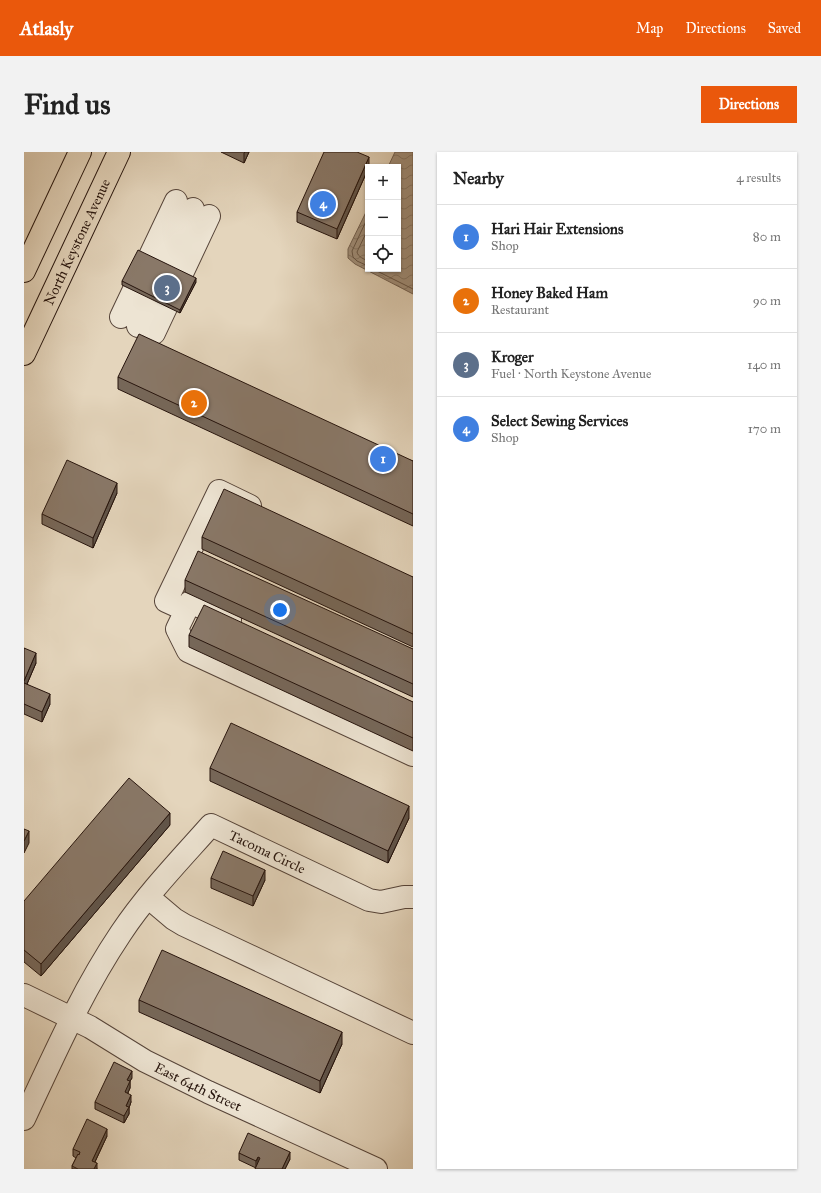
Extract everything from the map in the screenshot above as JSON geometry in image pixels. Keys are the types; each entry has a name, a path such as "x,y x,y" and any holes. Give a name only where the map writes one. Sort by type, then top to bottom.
{"main road":[{"path":"24,272 80,152"},
{"name":"North Keystone Avenue","path":"24,354 119,152"}],"street":[{"path":"138,325 193,209 138,325"},
{"path":"186,610 166,601 198,553 218,491 269,514"},
{"path":"248,629 190,602 177,629 188,651 413,755"},
{"name":"Tacoma Circle","path":"24,1119 72,1018 94,976 106,957 133,916 148,897 211,825 369,900 380,902 404,897 413,897"},
{"path":"148,897 174,919 184,925 413,1033"},
{"name":"East 64th Street","path":"24,995 90,1027 145,1061 362,1166"}],"water":[{"path":"395,152 413,152 413,294 370,272 401,272 401,164 389,164"},
{"path":"365,214 365,269 348,258 348,249"}],"building":[{"path":"324,152 357,152 369,157 337,229 297,212"},
{"path":"138,250 196,278 180,310 122,281"},
{"path":"139,334 413,461 413,514 118,377"},
{"path":"67,460 117,483 93,538 42,514"},
{"path":"224,489 413,577 413,634 202,537"},
{"path":"198,551 413,649 413,684 185,580"},
{"path":"204,605 413,702 413,738 189,635"},
{"path":"24,648 36,653 24,681"},
{"path":"24,683 50,694 42,712 24,704"},
{"path":"231,723 409,806 388,851 210,768"},
{"path":"129,778 170,813 41,964 24,950 24,901"},
{"path":"24,829 29,831 24,841"},
{"path":"223,851 265,870 253,896 211,878"},
{"path":"162,950 342,1032 320,1081 139,1000"},
{"path":"114,1062 132,1071 127,1080 130,1081 125,1092 131,1095 126,1106 129,1107 124,1116 95,1102"},
{"path":"87,1119 107,1129 92,1161 97,1163 94,1169 78,1169 72,1166 80,1152 73,1149"},
{"path":"248,1133 290,1152 282,1169 255,1169 260,1158 258,1157 256,1161 239,1153"}],"place":[{"name":"Select Sewing Services","path":"323,204"},
{"name":"Kroger","path":"167,288"},
{"name":"Honey Baked Ham","path":"194,403"},
{"name":"Hari Hair Extensions","path":"383,459"}]}
